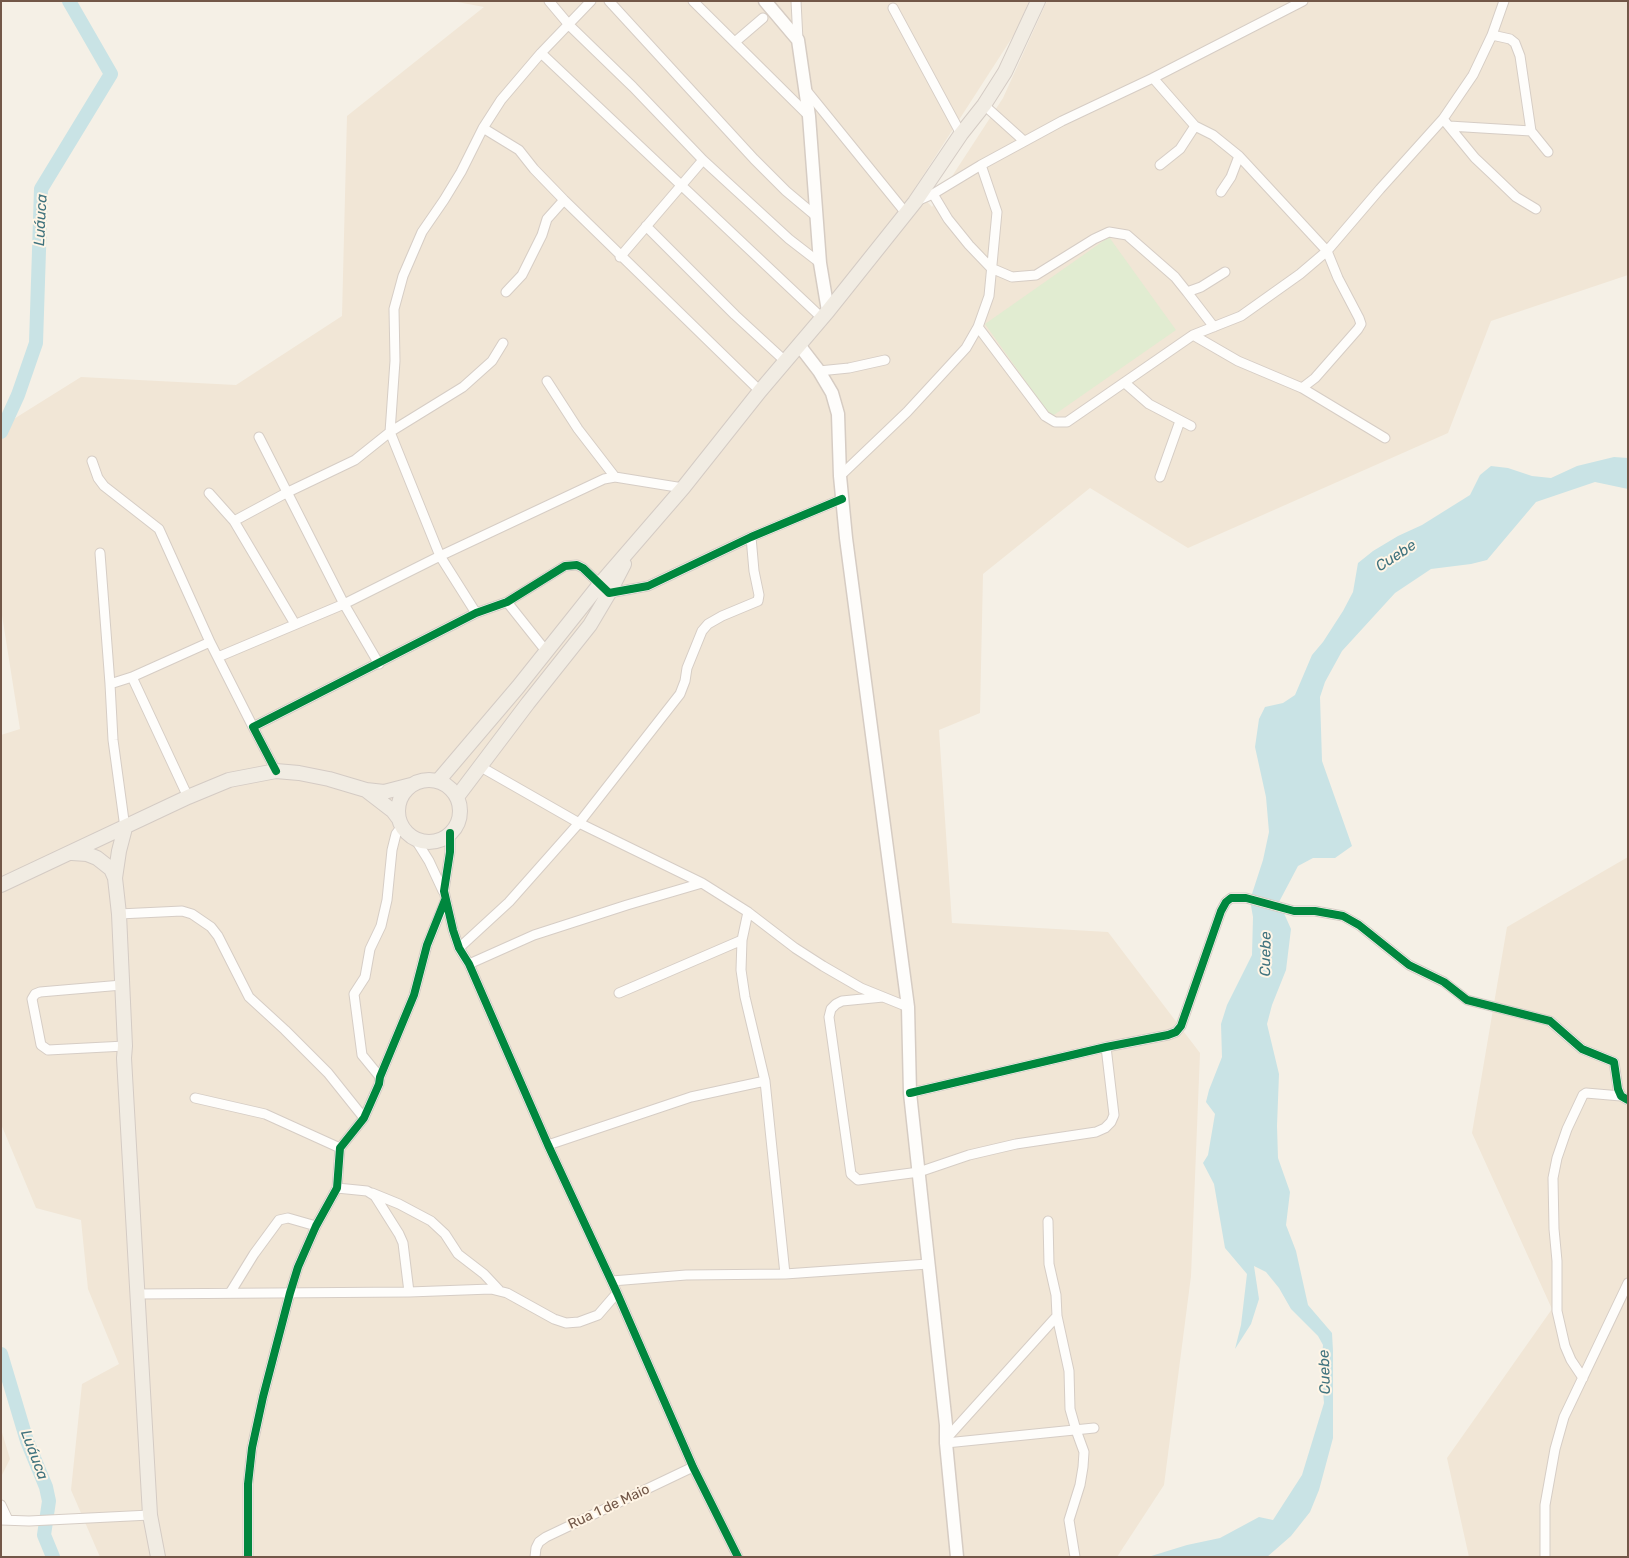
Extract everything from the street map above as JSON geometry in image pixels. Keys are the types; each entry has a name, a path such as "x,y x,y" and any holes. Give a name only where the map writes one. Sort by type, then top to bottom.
{"main road":[{"path":"764,1 798,40 806,90 825,315"},
{"path":"438,781 546,651 604,589 632,547 825,315 905,212 915,202 961,134 984,105 1005,72 1038,1"},
{"path":"799,345 820,371 832,393 838,414 840,476 848,558 908,1006 910,1093 957,1557"},
{"path":"457,797 590,625 604,589"},
{"path":"1,885 228,780 276,771 299,773 329,779 366,790 384,792 420,781 438,781 452,790 457,797 460,806 460,816 450,833 433,841 423,841 414,837 393,811 366,790"},
{"path":"401,822 398,806 403,794 412,785"},
{"path":"125,828 115,878 119,914 124,1058 150,1516 158,1557"},
{"path":"72,852 98,858 111,869 115,878"}],"street":[{"path":"549,1 570,26 633,87 703,160 788,239 820,263"},
{"path":"476,613 440,556 390,432 395,361 394,309 403,276 422,232 461,172 483,128 501,100 541,53 570,26 592,1"},
{"path":"609,1 754,159 786,191 817,217"},
{"path":"693,1 808,116"},
{"path":"796,1 798,40"},
{"path":"915,202 933,194 1024,140 1062,120 1153,78 1303,1"},
{"path":"978,327 1045,416 1055,422 1067,422 1192,335 1241,316 1300,274 1327,252 1380,189 1446,123 1474,74 1492,35 1504,1"},
{"path":"893,8 961,134"},
{"path":"735,42 763,18"},
{"path":"1492,35 1510,39 1515,43 1520,56 1531,131 1548,152"},
{"path":"541,53 680,185 825,315"},
{"path":"1153,78 1195,126 1213,135 1239,156 1327,252 1359,318 1361,324 1358,329 1331,360 1302,388"},
{"path":"806,90 905,212"},
{"path":"984,105 1024,140"},
{"path":"1446,123 1531,131"},
{"path":"1446,123 1492,174 1516,196 1536,209"},
{"path":"1160,164 1180,149 1195,126"},
{"path":"483,128 519,150 534,169 564,200 760,392"},
{"path":"1221,192 1231,178 1239,156"},
{"path":"620,256 703,160"},
{"path":"840,476 927,390 966,348 978,327 989,296 990,268 997,212 981,165"},
{"path":"933,194 948,219 968,245 990,268 1012,277 1036,276 1094,239 1109,232 1127,235 1175,277 1214,327"},
{"path":"506,292 522,275 538,244 547,219 564,200"},
{"path":"646,226 735,316 785,361"},
{"path":"1187,292 1201,287 1225,272"},
{"path":"1192,335 1238,361 1302,388 1385,438"},
{"path":"234,521 354,460 390,432 463,387 492,361 504,343"},
{"path":"820,371 849,368 885,360"},
{"path":"546,381 578,429 615,477"},
{"path":"1125,383 1149,404 1191,426"},
{"path":"1160,477 1180,421"},
{"path":"259,437 344,604 379,664"},
{"path":"92,461 98,478 104,486 159,529 210,642 276,771"},
{"path":"218,658 344,604 440,556 604,479 615,477 683,488"},
{"path":"209,493 234,521 295,624"},
{"path":"253,727 476,613 507,602 565,566 577,565 583,568 604,589 648,586 751,537 842,499"},
{"path":"458,948 509,902 579,823 680,694 687,668 702,632 708,624 758,601 759,596 754,571 751,537"},
{"path":"100,553 113,740 125,828"},
{"path":"507,602 546,651"},
{"path":"110,684 132,677 210,642"},
{"path":"132,677 188,798"},
{"path":"481,767 579,823 702,883 748,912 802,953 861,988 908,1006"},
{"path":"380,1077 362,1055 354,994 365,977 370,949 381,926 387,900 392,850 401,822"},
{"path":"248,1557 248,1484 252,1448 290,1293 298,1268 316,1226 337,1188 340,1148 364,1118 414,995 427,945 444,896 450,852 450,833"},
{"path":"414,837 429,861 444,896 458,948 469,964 548,1145 612,1281 694,1467 738,1557"},
{"path":"469,964 534,935 702,883"},
{"path":"910,1093 1176,1032 1181,1026 1221,911 1226,902 1231,898 1246,898 1294,912 1315,911 1342,916 1359,925 1409,966 1444,982 1468,1000 1550,1021 1582,1049 1614,1062 1618,1089 1625,1098"},
{"path":"119,914 182,911 192,914 211,927 218,936 249,997 328,1074 364,1118"},
{"path":"748,912 742,940 741,970 745,997 765,1081 785,1274"},
{"path":"619,993 742,940"},
{"path":"122,985 40,992 35,994 32,1000 41,1045 48,1050 125,1046"},
{"path":"884,997 836,1004 831,1009 829,1017 851,1174 858,1180 919,1172 969,1155 1016,1144 1096,1132 1105,1128 1114,1116 1106,1047"},
{"path":"548,1145 691,1096 765,1081"},
{"path":"1583,1378 1571,1360 1565,1346 1557,1311 1557,1261 1553,1178 1566,1129 1583,1095 1586,1093 1625,1098"},
{"path":"194,1098 265,1114 340,1148"},
{"path":"337,1188 372,1193 400,1204 431,1221 445,1234 458,1254 484,1274 499,1290"},
{"path":"372,1193 389,1218 403,1244 409,1292"},
{"path":"230,1293 254,1254 279,1220 288,1218 316,1226"},
{"path":"1048,1221 1049,1264 1056,1295 1057,1316 1069,1371 1070,1409 1084,1452 1084,1467 1070,1520 1075,1557"},
{"path":"612,1281 686,1276 785,1274 928,1264"},
{"path":"1545,1557 1545,1505 1555,1449 1564,1417 1628,1283"},
{"path":"137,1294 409,1292 491,1289 508,1293 554,1319 578,1322 598,1315 617,1293"},
{"path":"946,1441 1057,1316"},
{"path":"946,1441 1094,1428"},
{"name":"Rua 1 de Maio","path":"535,1557 536,1548 546,1537 694,1467"},
{"path":"1,1505 5,1520 29,1521 150,1516"}],"shaded area":[{"path":"452,1 1029,1 1017,30 915,188 932,207 1003,98 1047,1 1628,1 1628,275 1491,321 1448,433 1188,548 1090,488 983,574 980,713 939,730 952,923 1108,932 1200,1053 1191,1276 1164,1485 1117,1557 100,1557 71,1490 82,1384 119,1364 88,1289 81,1220 36,1208 1,1124 1,735 20,729 1,609 1,427 81,377 236,385 342,316 347,116 484,7"},
{"path":"1628,857 1628,1557 1469,1557 1447,1458 1552,1309 1472,1133 1507,927"},
{"path":"1,1429 10,1459 1,1477"}],"green space":[{"path":"1109,237 1176,330 1051,417 985,324"}],"water":[{"name":"Cuebe","path":"1614,457 1628,458 1628,489 1595,482 1536,502 1487,560 1431,569 1395,593 1342,651 1325,682 1320,697 1322,761 1352,846 1335,858 1313,858 1298,866 1279,902 1291,929 1286,970 1272,1005 1267,1024 1279,1074 1278,1158 1290,1192 1286,1225 1296,1251 1308,1305 1332,1333 1333,1438 1319,1490 1310,1512 1291,1536 1267,1557 1148,1557 1187,1545 1220,1538 1259,1517 1273,1520 1302,1475 1324,1403 1321,1369 1323,1345 1318,1336 1291,1309 1279,1288 1266,1272 1254,1266 1259,1299 1251,1324 1235,1349 1241,1325 1247,1274 1225,1248 1214,1184 1203,1163 1208,1155 1215,1114 1206,1102 1222,1057 1221,1024 1227,1005 1252,955 1253,917 1250,900 1263,860 1269,832 1266,797 1255,747 1259,719 1265,707 1283,703 1295,695 1312,655 1323,642 1353,592 1358,563 1373,551 1398,536 1422,525 1470,495 1480,475 1491,466 1508,468 1532,476 1551,478 1577,466"}],"waterway":[{"name":"Luáuca","path":"1,432 18,395 36,343 41,189 111,74 69,1"},
{"name":"Luáuca","path":"1,1354 27,1441 46,1487 49,1501 44,1535 53,1557"}],"cycle path":[{"path":"276,771 253,727 476,613 507,602 565,566 577,565 583,568 609,593 648,586 751,537 842,499"},
{"path":"450,833 450,852 444,891 459,948 469,964 693,1467 738,1557"},
{"path":"910,1093 1176,1032 1181,1026 1221,911 1226,902 1231,898 1246,898 1294,911 1315,911 1343,916 1359,925 1409,965 1444,982 1467,1000 1550,1021 1582,1049 1614,1062 1618,1089 1621,1096 1628,1100"},
{"path":"248,1557 248,1484 252,1448 290,1293 298,1267 316,1226 337,1188 340,1148 364,1118 379,1084 380,1077 414,995 427,945 445,900"}]}
